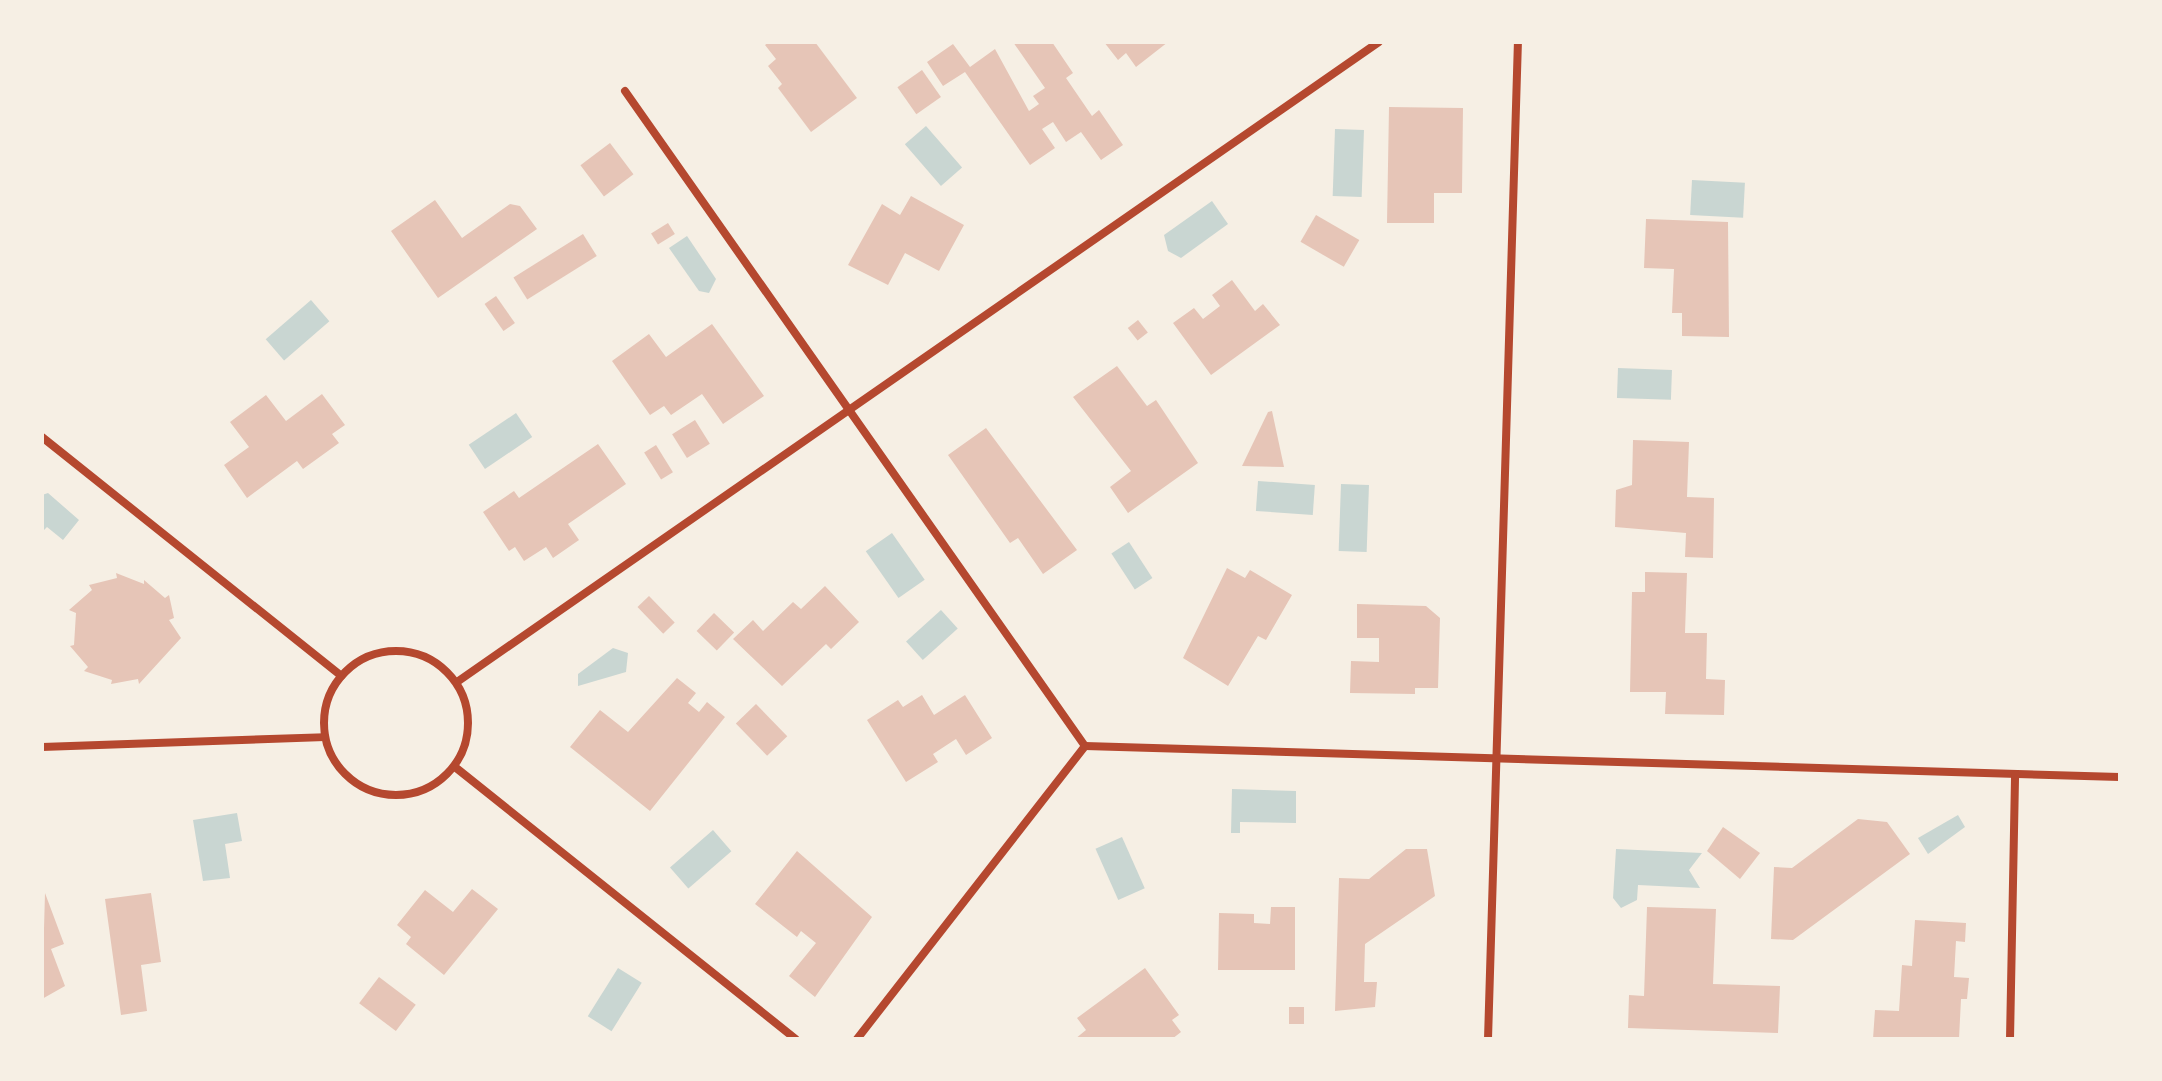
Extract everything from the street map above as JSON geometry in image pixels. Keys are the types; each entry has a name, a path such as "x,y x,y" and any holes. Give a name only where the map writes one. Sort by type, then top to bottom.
{"street":[{"path":"457,682 849,406 1379,42"},
{"path":"1488,1039 1518,42"},
{"path":"625,91 1085,746"},
{"path":"42,437 341,676"},
{"path":"387,651 414,653 438,663 457,682 469,725 455,767 438,784 416,794 392,796 348,778 333,759 325,737 330,694 341,676 362,659 387,651"},
{"path":"42,747 325,737"},
{"path":"1085,746 2120,777"},
{"path":"857,1039 1085,746"},
{"path":"455,767 796,1039"},
{"path":"2010,1039 2015,775"}],"shaded area":[{"path":"926,126 962,168 941,186 905,144"},
{"path":"1335,129 1364,130 1362,197 1333,196"},
{"path":"1692,180 1745,183 1743,218 1690,215"},
{"path":"1212,201 1228,224 1181,258 1168,251 1164,235"},
{"path":"687,236 716,279 709,293 699,291 669,248"},
{"path":"311,300 329,321 284,360 266,339"},
{"path":"1618,368 1672,370 1671,400 1617,398"},
{"path":"516,413 532,437 485,469 469,445"},
{"path":"1258,481 1315,485 1313,515 1256,511"},
{"path":"1341,484 1369,485 1367,552 1339,551"},
{"path":"48,493 79,520 63,540 47,527 42,532 42,495"},
{"path":"892,533 925,580 898,598 866,551"},
{"path":"1129,542 1152,578 1135,590 1111,553"},
{"path":"941,610 958,629 923,660 906,641"},
{"path":"613,648 628,653 626,672 578,686 578,674"},
{"path":"1232,789 1296,791 1296,823 1240,822 1240,833 1231,833"},
{"path":"237,813 242,841 225,844 230,878 203,881 193,820"},
{"path":"1958,815 1965,827 1928,854 1918,838"},
{"path":"713,830 731,851 688,889 670,867"},
{"path":"1122,837 1145,888 1118,900 1096,849"},
{"path":"1616,849 1702,853 1689,870 1700,888 1638,885 1637,900 1621,908 1613,898"},
{"path":"618,968 642,983 612,1031 588,1016"}],"building":[{"path":"769,42 815,42 857,98 811,132 778,88 782,84 768,66 776,59 765,45"},
{"path":"1013,42 1052,42 1073,73 1066,78 1092,116 1099,110 1123,145 1101,160 1081,132 1066,142 1053,122 1042,129 1055,148 1030,165 965,72 943,86 927,62 953,44 970,67 995,49 1029,111 1039,104 1033,96 1045,88"},
{"path":"1104,42 1168,42 1136,67 1126,53 1118,60"},
{"path":"922,70 941,97 916,114 897,87"},
{"path":"1389,107 1463,108 1462,193 1434,193 1434,223 1387,223"},
{"path":"610,143 633,174 604,196 580,165"},
{"path":"911,196 964,225 939,271 905,253 888,285 848,265 882,204 900,215"},
{"path":"435,200 462,238 510,204 520,206 537,229 438,298 391,231"},
{"path":"1316,215 1359,240 1344,267 1300,242"},
{"path":"1646,219 1728,222 1729,337 1682,336 1682,313 1672,313 1674,269 1644,268"},
{"path":"668,223 675,234 658,245 651,234"},
{"path":"583,234 597,256 527,300 513,277"},
{"path":"1232,280 1255,311 1263,304 1280,325 1211,375 1173,323 1194,308 1203,319 1220,306 1212,295"},
{"path":"496,296 515,323 503,331 485,304"},
{"path":"1138,320 1148,333 1138,341 1128,328"},
{"path":"712,324 764,396 723,424 702,394 671,415 664,406 650,415 612,361 649,334 666,357"},
{"path":"1117,366 1147,406 1156,400 1198,463 1128,513 1110,487 1131,471 1073,397"},
{"path":"322,394 345,425 332,434 339,443 303,469 297,461 247,498 224,465 249,447 230,422 266,395 286,421"},
{"path":"1272,411 1284,467 1242,466 1268,412"},
{"path":"695,420 710,444 687,458 672,434"},
{"path":"986,428 1077,550 1043,574 1018,538 1010,543 948,455"},
{"path":"1633,440 1689,442 1687,497 1714,498 1713,558 1685,557 1686,533 1615,527 1616,490 1632,485"},
{"path":"598,444 626,484 568,524 579,540 553,558 546,547 524,561 515,547 509,551 483,512 514,491 519,498"},
{"path":"656,445 673,472 661,480 644,452"},
{"path":"1227,568 1245,578 1250,570 1292,595 1266,640 1258,636 1228,686 1183,658"},
{"path":"1645,572 1687,573 1685,633 1707,633 1706,679 1725,680 1724,715 1665,714 1666,692 1630,692 1632,592 1645,592"},
{"path":"116,573 144,584 144,580 165,598 169,595 174,618 169,620 181,638 139,684 138,679 111,684 112,680 84,671 88,667 70,646 74,645 76,613 69,610 92,590 89,585 117,578"},
{"path":"825,586 859,622 831,649 826,644 782,686 733,639 753,620 763,631 793,602 801,609"},
{"path":"649,596 675,623 663,634 637,607"},
{"path":"1357,604 1426,606 1440,618 1438,688 1415,688 1415,694 1350,693 1351,661 1379,662 1379,638 1357,638"},
{"path":"714,613 734,632 717,650 697,631"},
{"path":"677,678 696,693 688,703 699,712 707,702 725,717 650,811 570,747 600,710 628,732"},
{"path":"922,695 934,715 965,695 992,738 966,755 956,739 933,754 938,762 906,782 867,720 898,700 903,707"},
{"path":"756,704 787,736 767,756 736,723"},
{"path":"1858,819 1887,822 1910,854 1793,940 1771,939 1774,867 1792,868"},
{"path":"1723,827 1760,853 1740,879 1707,851"},
{"path":"1406,849 1427,849 1435,896 1365,944 1364,982 1377,982 1375,1007 1335,1011 1339,878 1369,879"},
{"path":"797,851 872,917 815,997 789,976 816,943 801,931 797,937 755,904"},
{"path":"472,889 498,909 444,975 406,944 411,937 397,925 425,890 453,912"},
{"path":"45,893 64,944 51,949 65,986 42,999"},
{"path":"151,893 161,962 141,965 147,1011 121,1015 105,899"},
{"path":"1271,907 1295,907 1295,970 1218,970 1219,913 1254,914 1254,923 1270,924"},
{"path":"1647,907 1716,909 1713,984 1780,986 1778,1033 1628,1028 1629,995 1644,996"},
{"path":"1915,920 1966,923 1965,942 1956,941 1954,977 1969,978 1967,999 1961,999 1959,1039 1873,1039 1875,1010 1899,1011 1902,965 1912,966"},
{"path":"1145,968 1179,1015 1172,1020 1181,1032 1172,1039 1075,1039 1086,1030 1077,1018"},
{"path":"379,977 416,1005 396,1031 359,1003"},
{"path":"1289,1007 1304,1007 1304,1024 1289,1024"}]}
